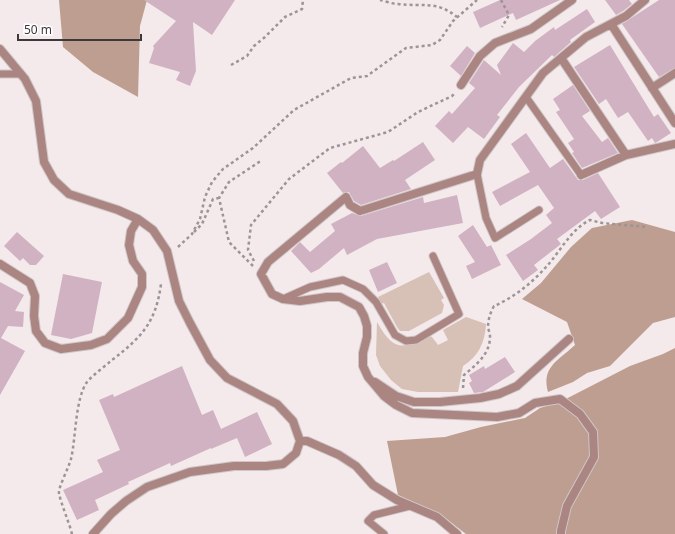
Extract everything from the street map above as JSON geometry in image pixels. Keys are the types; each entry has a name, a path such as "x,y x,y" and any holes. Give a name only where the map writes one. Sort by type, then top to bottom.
{"street":[{"path":"461,85 480,56 495,43 531,28 572,0"},
{"path":"561,534 560,531 567,506 594,457 593,432 580,414 560,399 535,403 519,413 497,417 412,413 396,405 384,396 368,377 363,366 363,353 367,337 367,326 359,307 340,297 327,297 300,301 283,299 272,294 261,274 268,262 346,197 350,205 360,211 477,174 480,160 543,73 586,37 626,16 645,0"},
{"path":"612,24 675,123"},
{"path":"0,49 25,79 36,102 44,162 54,180 70,194 118,210 138,220 153,230 168,254 179,301 210,360 228,378 277,404 293,421 300,441 296,453 283,464 266,466 234,466 190,472 147,487 121,505 93,534"},
{"path":"561,58 626,155"},
{"path":"652,88 675,73"},
{"path":"580,175 626,155 675,144"},
{"path":"0,264 30,283 35,296 34,316 36,331 45,343 61,349 90,345 107,339 128,318 142,287 142,274 133,261 129,245 131,231 138,220"},
{"path":"368,377 396,396 414,402 440,402 480,398 500,394 517,386 569,339"},
{"path":"300,441 307,441 356,466 373,485 397,500 437,517 457,534"}],"lane":[{"path":"0,74 21,74"},
{"path":"526,97 580,175"},
{"path":"477,174 486,218 495,238 539,210"},
{"path":"283,299 310,287 343,280 363,289 376,302 395,335 406,340 416,340 459,314 433,256"},
{"path":"384,534 368,521 374,515 410,506"}],"path":[{"path":"231,65 247,56 254,46 285,17 302,9 303,0"},
{"path":"380,0 398,4 430,4 449,10 457,17"},
{"path":"192,234 200,219 205,197 212,182 222,169 253,148 294,110 351,78 367,76 406,48 432,45 440,40 457,17 477,0"},
{"path":"495,43 495,36 502,28 509,15 501,0"},
{"path":"261,274 248,250 251,224 289,179 330,148 388,132 418,112 452,96 461,85"},
{"path":"261,274 229,242 219,198 229,182 262,160"},
{"path":"168,254 183,243 202,224 213,199 219,198"},
{"path":"462,400 464,375 483,358 487,347 490,337 488,328 490,314 494,306 504,302 546,268 581,224 590,220 602,223 647,227"},
{"path":"72,534 59,492 71,460 76,435 80,397 87,383 100,370 133,344 143,332 154,316 159,300 162,282"}],"shaded area":[{"path":"59,0 147,0 140,26 138,97 93,72 63,47"},
{"path":"632,220 675,232 675,317 653,323 610,366 587,373 573,382 548,392 546,383 549,370 575,345 567,322 522,299 541,283 571,247 592,228"},
{"path":"429,272 444,298 441,300 444,305 442,313 409,331 400,331 384,303 381,304 378,297"},
{"path":"466,317 486,324 483,343 473,358 463,366 458,392 418,392 402,389 391,380 380,366 376,355 377,322 383,332 393,343 399,345 412,344 430,336 438,345 448,340 443,330"},
{"path":"675,348 675,534 466,534 440,514 398,495 387,441 445,437 481,427 525,418 540,408 560,402 630,366"}],"building":[{"path":"144,0 235,0 212,35 193,22 196,71 190,86 176,80 180,72 149,63 154,48 153,46 176,21"},
{"path":"500,0 560,0 516,20 513,13 480,28 473,12"},
{"path":"605,0 629,0 632,4 616,15"},
{"path":"659,0 675,0 675,68 659,77 622,24"},
{"path":"587,9 595,22 570,40 571,42 554,57 552,55 519,87 497,115 500,117 484,139 468,127 453,143 435,126 449,111 452,114 475,88 469,83 484,60 501,75 497,65 513,43 524,52 535,41 554,27 555,30"},
{"path":"610,45 654,117 658,114 671,133 655,143 652,138 648,141 628,112 618,118 606,99 599,104 574,67"},
{"path":"467,46 475,53 461,76 450,66"},
{"path":"573,85 590,111 582,116 602,142 608,138 618,153 582,168 572,153 574,152 568,143 574,139 556,112 560,110 553,99"},
{"path":"526,133 550,168 563,159 578,180 583,180 598,173 620,207 601,219 595,211 557,239 561,244 534,265 538,270 523,281 506,255 552,223 546,215 554,208 538,185 500,206 492,192 530,172 511,144"},
{"path":"423,142 435,160 405,180 411,189 361,205 354,201 349,192 343,193 327,173 363,146 380,168 393,160 394,161"},
{"path":"457,195 463,223 377,239 347,255 344,248 319,269 311,273 291,251 300,242 310,252 335,231 331,224 352,213 361,216 423,197 424,203"},
{"path":"473,225 487,247 491,245 501,265 472,279 466,266 475,262 458,236"},
{"path":"17,232 44,256 36,265 30,265 23,258 20,261 4,246"},
{"path":"387,262 397,283 378,292 369,270"},
{"path":"63,274 102,282 92,333 71,339 51,335"},
{"path":"0,282 24,295 15,311 24,312 23,327 8,326 1,338 25,351 0,395"},
{"path":"505,357 515,372 483,392 474,393 469,383 472,381 469,375 484,366 485,369"},
{"path":"182,366 202,415 213,410 221,429 257,412 272,444 245,457 237,438 171,466 170,463 128,482 129,484 95,500 99,510 77,520 63,490 103,472 97,460 120,450 99,400 113,394 114,397"}]}
